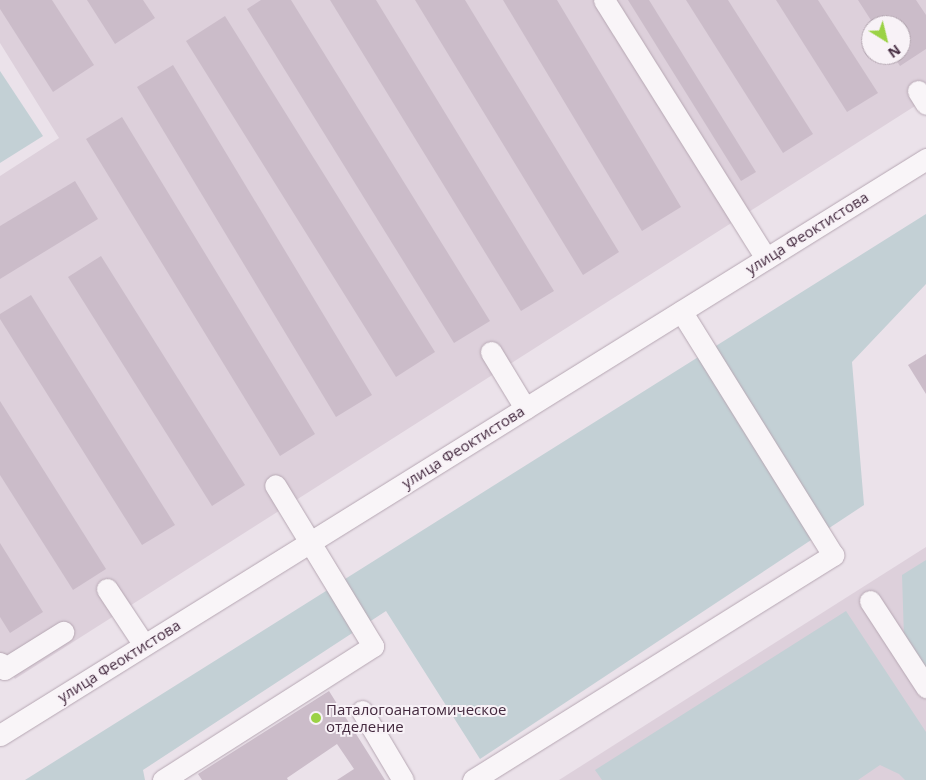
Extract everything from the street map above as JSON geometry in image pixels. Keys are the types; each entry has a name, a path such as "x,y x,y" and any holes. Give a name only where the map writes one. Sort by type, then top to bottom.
{"street":[{"path":"604,0 766,258"},
{"name":"улица Феоктистова","path":"0,735 926,159"},
{"path":"473,780 833,555 681,311"},
{"path":"491,352 525,408"},
{"path":"163,780 373,646 311,541 275,485"},
{"path":"107,589 144,645"},
{"path":"870,601 926,687"},
{"path":"0,663 4,668 63,632"},
{"path":"362,711 403,780"}],"shaded area":[{"path":"0,0 926,0 926,99 15,679 0,655 0,176 59,138 0,43"},
{"path":"0,71 43,136 0,163"},
{"path":"926,214 926,284 852,362 864,505 480,759 386,611 143,770 145,780 25,780"},
{"path":"926,547 926,780 559,780"},
{"path":"926,560 926,669 904,638 902,575"},
{"path":"846,611 926,732 926,780 905,780 899,774 880,765 858,780 602,780 595,770"}],"building":[{"path":"0,0 52,0 94,65 53,92 0,9"},
{"path":"87,0 143,0 155,18 115,44"},
{"path":"261,0 291,0 490,321 454,343 247,9"},
{"path":"330,0 376,0 554,291 521,311"},
{"path":"415,0 465,0 619,252 583,275"},
{"path":"503,0 557,0 681,207 642,231"},
{"path":"628,0 649,0 756,172 741,181"},
{"path":"686,0 728,0 813,134 783,153"},
{"path":"776,0 818,0 878,93 847,112"},
{"path":"858,0 916,0 926,15 926,49 911,59 911,15 868,15"},
{"path":"225,16 435,352 396,377 186,41"},
{"path":"173,65 372,395 336,417 137,87"},
{"path":"122,117 315,434 280,456 86,139"},
{"path":"75,181 98,219 0,279 0,226"},
{"path":"101,256 245,485 212,506 68,277"},
{"path":"31,295 175,525 142,545 0,319 0,314"},
{"path":"926,354 926,394 908,365"},
{"path":"0,401 106,569 73,590 0,475"},
{"path":"0,543 43,612 10,633 0,617"},
{"name":"Паталогоанатомическое отделение","path":"329,691 385,780 337,780 354,769 337,744 287,778 288,780 202,780 198,774"}],"place":[{"name":"Паталогоанатомическое отделение","path":"316,718"}]}
